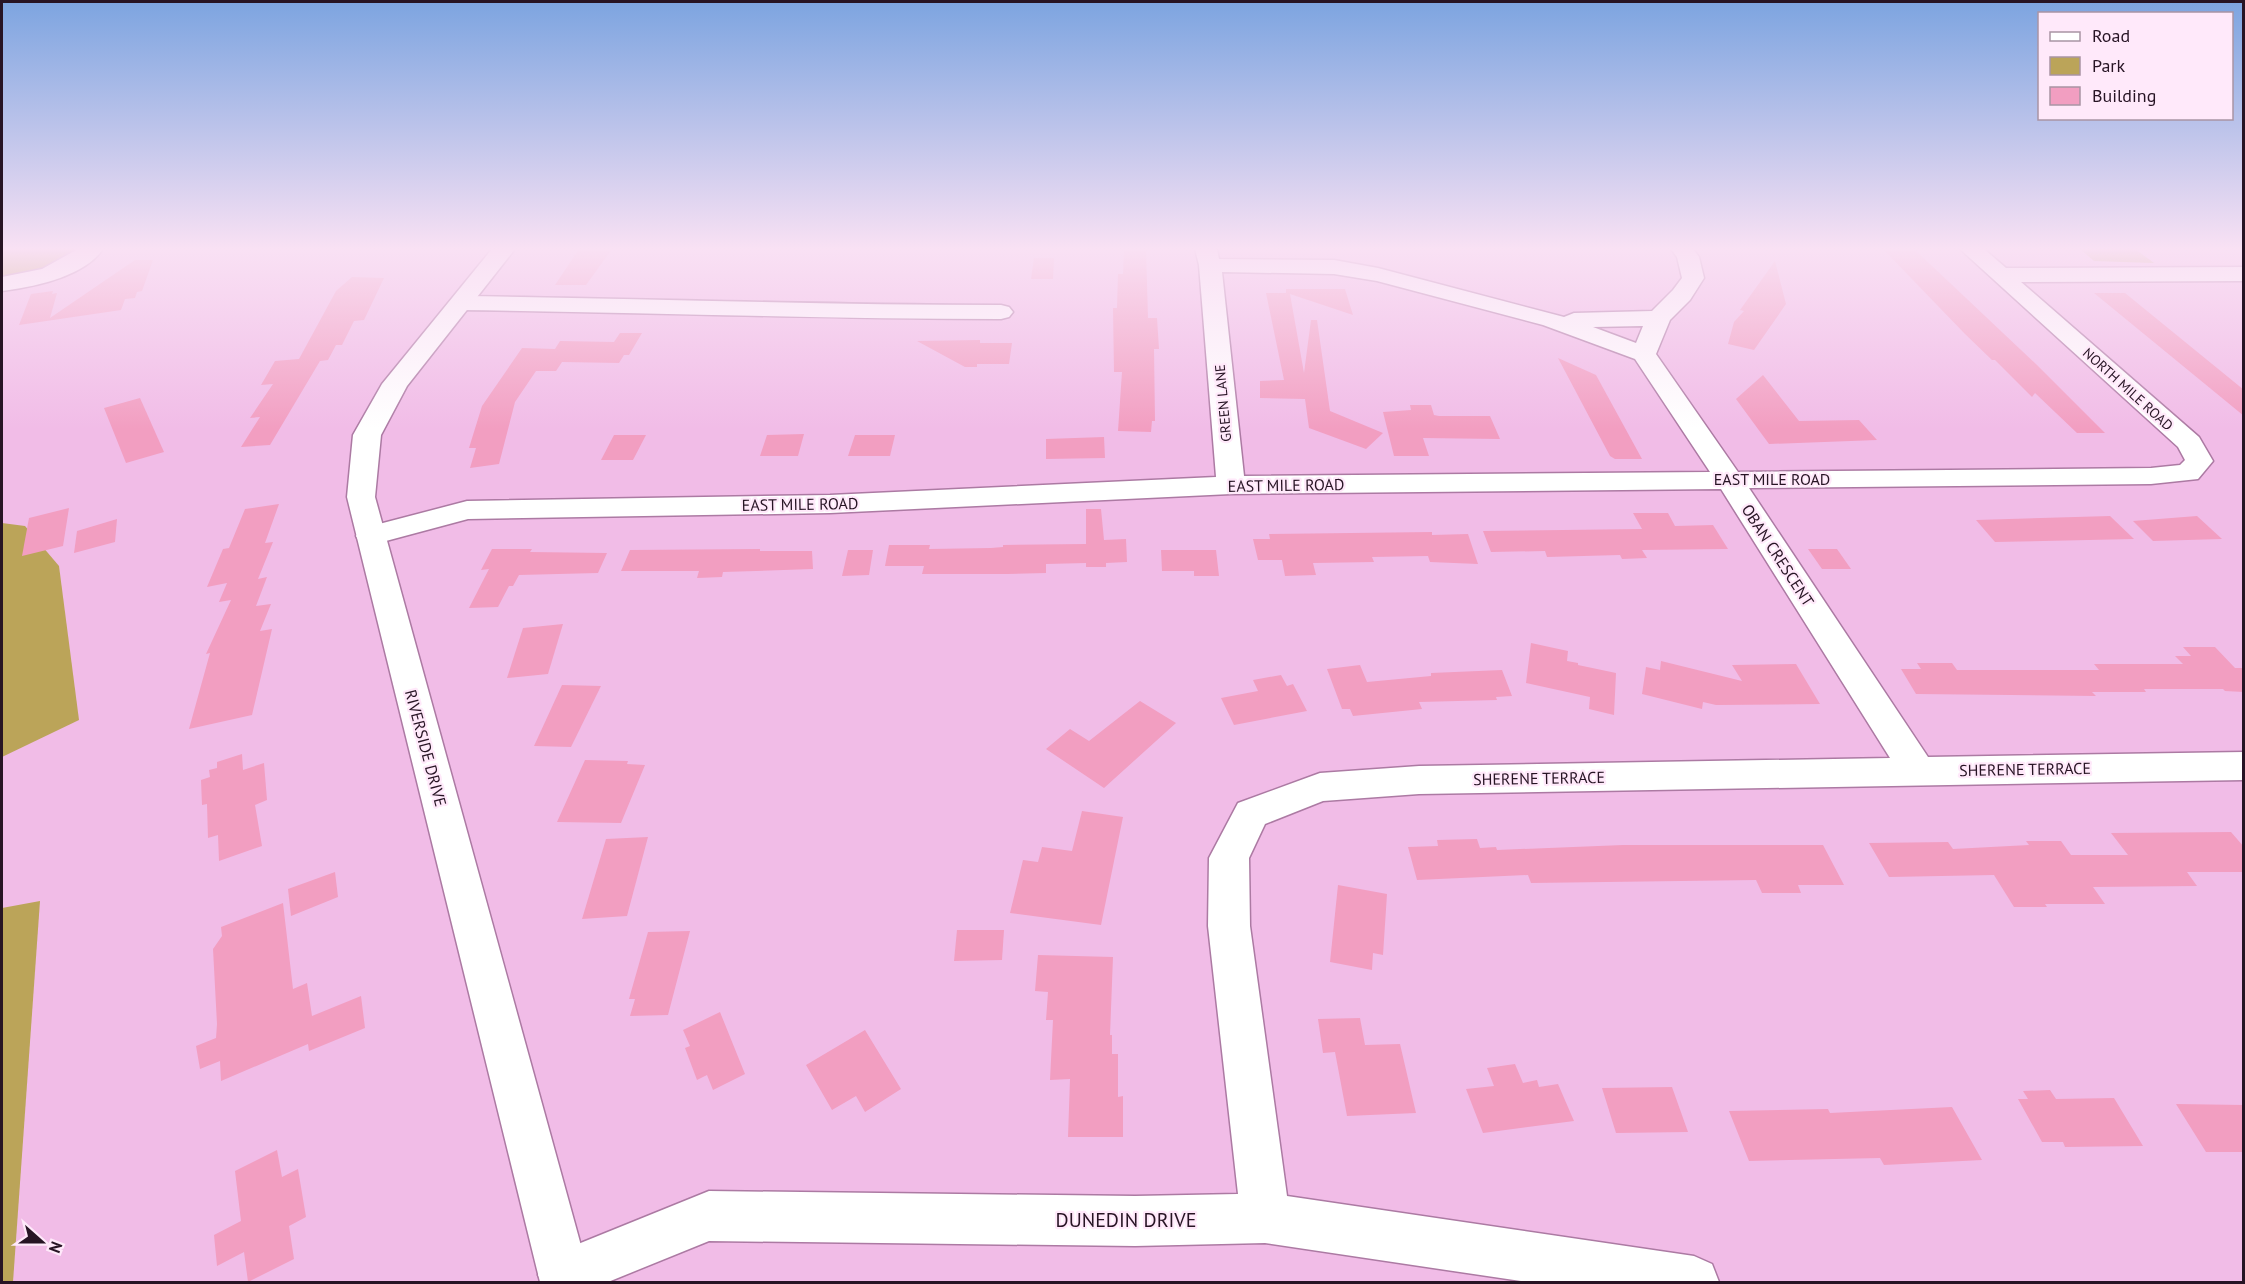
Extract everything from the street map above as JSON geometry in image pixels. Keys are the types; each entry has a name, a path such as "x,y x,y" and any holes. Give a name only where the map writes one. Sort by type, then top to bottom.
{"street":[{"name":"RIVERSIDE DRIVE","path":"456,309 395,384 367,435 361,497 565,1279"},
{"path":"771,309 861,312 1001,312"},
{"name":"GREEN LANE","path":"1213,309 1230,485"},
{"path":"1509,309 1551,320 1644,354 1659,316 1667,309"},
{"name":"NORTH MILE ROAD","path":"2038,309 2189,443 2199,461"},
{"path":"1551,320 1633,320 1659,316"},
{"name":"OBAN CRESCENT","path":"1644,354 1729,479 1917,770"},
{"name":"EAST MILE ROAD","path":"371,536 467,510 830,504 1230,485 2151,476 2188,473 2199,461"},
{"name":"SHERENE TERRACE","path":"1264,1218 1229,926 1229,858 1251,814 1320,787 1419,780 2244,766"},
{"name":"DUNEDIN DRIVE","path":"565,1279 709,1216 1135,1221 1264,1218 1694,1282"}],"green space":[{"path":"2,523 25,526 59,566 79,720 2,757"},
{"path":"40,901 13,1282 2,1282 2,908"}],"building":[{"path":"25,309 53,309 50,318 63,309 121,309 19,325"},
{"path":"326,309 369,309 364,320 354,321 342,345 336,345 328,360 320,361 270,445 241,447 260,417 250,418 273,384 261,385 275,361 299,359"},
{"path":"1113,309 1148,309 1148,318 1157,318 1159,349 1154,349 1155,421 1152,421 1151,432 1118,431 1122,372 1114,372"},
{"path":"1269,309 1293,309 1304,373 1311,320 1317,320 1330,411 1383,433 1366,449 1309,428 1305,399 1260,398 1260,381 1284,380"},
{"path":"1335,309 1351,309 1353,315"},
{"path":"1783,309 1754,350 1728,344 1734,322 1744,311 1740,310"},
{"path":"1941,309 1978,309 2105,433 2077,433 2035,393 2032,397"},
{"path":"2113,309 2145,309 2244,390 2244,416"},
{"path":"620,333 642,333 629,355 624,355 619,363 562,362 556,371 536,371 515,402 499,464 470,468 476,448 469,448 482,406 522,348 555,349 560,341 614,342"},
{"path":"980,340 980,343 1012,343 1009,364 977,364 977,367 965,367 917,341"},
{"path":"1558,358 1596,375 1642,459 1615,459 1610,456"},
{"path":"1763,375 1799,421 1859,420 1877,440 1769,444 1736,399"},
{"path":"140,398 164,452 126,463 104,408"},
{"path":"1410,405 1431,405 1434,415 1439,416 1490,416 1500,439 1423,438 1429,456 1394,456 1383,412 1411,410"},
{"path":"804,434 798,456 760,456 767,435"},
{"path":"614,435 646,435 633,460 601,460"},
{"path":"855,435 895,435 890,456 848,456"},
{"path":"1104,437 1105,458 1046,459 1046,439"},
{"path":"279,504 265,543 273,542 258,579 267,577 256,606 271,604 260,631 272,629 252,715 189,729 210,653 206,654 231,600 219,602 227,583 207,587 223,549 229,548 245,509"},
{"path":"69,508 63,546 22,556 29,518"},
{"path":"1086,509 1101,509 1104,540 1126,539 1127,562 1106,563 1106,567 1086,567 1086,563 1046,564 1046,573 1007,574 922,574 924,566 885,566 889,545 930,545 929,549 1086,544"},
{"path":"1633,513 1668,513 1675,526 1713,525 1728,549 1642,550 1647,558 1622,559 1620,555 1547,557 1545,551 1491,552 1483,531 1642,529"},
{"path":"2110,516 2134,539 1995,542 1976,520"},
{"path":"2197,516 2222,539 2153,541 2133,521"},
{"path":"117,519 115,542 74,553 77,531"},
{"path":"1432,532 1432,535 1468,534 1478,564 1430,562 1428,556 1372,557 1374,562 1313,563 1316,575 1285,576 1282,560 1258,560 1253,539 1270,539 1269,534"},
{"path":"492,549 607,553 598,573 519,575 513,586 509,586 498,607 469,608 489,569 481,570"},
{"path":"760,549 760,551 812,551 813,569 723,572 722,577 697,578 699,571 621,571 630,550"},
{"path":"1808,549 1837,549 1851,569 1822,569"},
{"path":"848,550 873,550 869,575 842,576"},
{"path":"1161,550 1216,550 1219,576 1194,576 1194,571 1162,571"},
{"path":"563,624 548,674 507,678 523,628"},
{"path":"1531,643 1568,651 1567,661 1578,663 1578,665 1616,673 1614,715 1589,709 1590,697 1526,683"},
{"path":"2183,647 2215,647 2235,668 2244,668 2244,692 2223,689 2144,689 2146,692 2092,692 2096,696 1916,694 1901,669 1921,669 1917,663 1952,663 1957,670 2099,670 2094,664 2183,664 2175,656 2191,656"},
{"path":"1661,661 1742,681 1732,665 1796,664 1820,704 1716,705 1703,702 1702,709 1642,694 1646,667 1660,670"},
{"path":"1360,665 1367,682 1431,676 1431,673 1502,670 1512,696 1496,697 1497,700 1419,702 1422,709 1353,716 1350,709 1342,709 1327,669"},
{"path":"1281,675 1287,686 1293,684 1307,711 1234,725 1221,698 1258,691 1253,680"},
{"path":"562,685 601,686 571,747 534,746"},
{"path":"1140,701 1176,723 1104,788 1046,749 1070,729 1089,741"},
{"path":"242,754 243,770 264,763 267,800 255,805 262,846 219,861 218,835 208,838 207,804 202,805 201,780 210,777 209,770 217,768 217,762"},
{"path":"585,760 628,761 627,764 645,765 621,823 557,822"},
{"path":"1082,811 1123,817 1101,925 1010,913 1023,860 1038,862 1042,847 1072,851"},
{"path":"2231,832 2244,847 2244,872 2187,872 2197,886 2093,887 2105,904 2045,904 2047,907 2014,907 1994,875 1889,877 1869,843 1948,842 1953,849 2029,845 2026,841 2061,841 2071,855 2128,855 2111,833"},
{"path":"648,837 627,916 582,919 606,839"},
{"path":"1477,839 1480,848 1496,847 1497,850 1623,845 1823,845 1844,885 1798,885 1801,893 1762,893 1756,880 1531,883 1528,875 1417,880 1408,847 1438,846 1437,840"},
{"path":"335,872 338,897 291,916 288,889"},
{"path":"1338,885 1387,894 1383,955 1373,953 1372,970 1330,962"},
{"path":"283,903 293,989 307,983 312,1016 361,996 365,1028 309,1051 308,1044 221,1081 220,1061 200,1069 196,1046 216,1038 213,949 222,936 221,927"},
{"path":"957,930 1004,930 1002,960 954,961"},
{"path":"690,931 668,1015 630,1016 635,999 629,999 648,932"},
{"path":"1038,955 1113,957 1110,1035 1112,1035 1112,1054 1118,1054 1118,1097 1123,1096 1123,1137 1068,1137 1070,1079 1050,1080 1053,1020 1046,1020 1048,992 1035,991"},
{"path":"720,1012 745,1074 713,1090 707,1075 697,1080 685,1048 690,1046 683,1030"},
{"path":"1360,1018 1365,1045 1400,1044 1416,1113 1347,1116 1335,1052 1323,1053 1318,1019"},
{"path":"865,1030 901,1089 865,1112 856,1096 832,1110 806,1065"},
{"path":"1515,1064 1523,1083 1537,1080 1539,1087 1558,1084 1574,1121 1483,1133 1466,1089 1494,1086 1487,1068"},
{"path":"1672,1087 1688,1132 1616,1133 1602,1088"},
{"path":"2050,1090 2056,1099 2114,1098 2143,1146 2065,1147 2063,1142 2042,1142 2018,1099 2028,1099 2023,1091"},
{"path":"2176,1104 2244,1105 2244,1152 2206,1152"},
{"path":"1952,1107 1982,1160 1884,1165 1880,1158 1749,1161 1729,1111 1828,1109 1830,1113"},
{"path":"277,1150 282,1177 298,1169 306,1217 289,1226 294,1259 248,1282 244,1252 217,1266 214,1235 241,1221 235,1171"}]}
